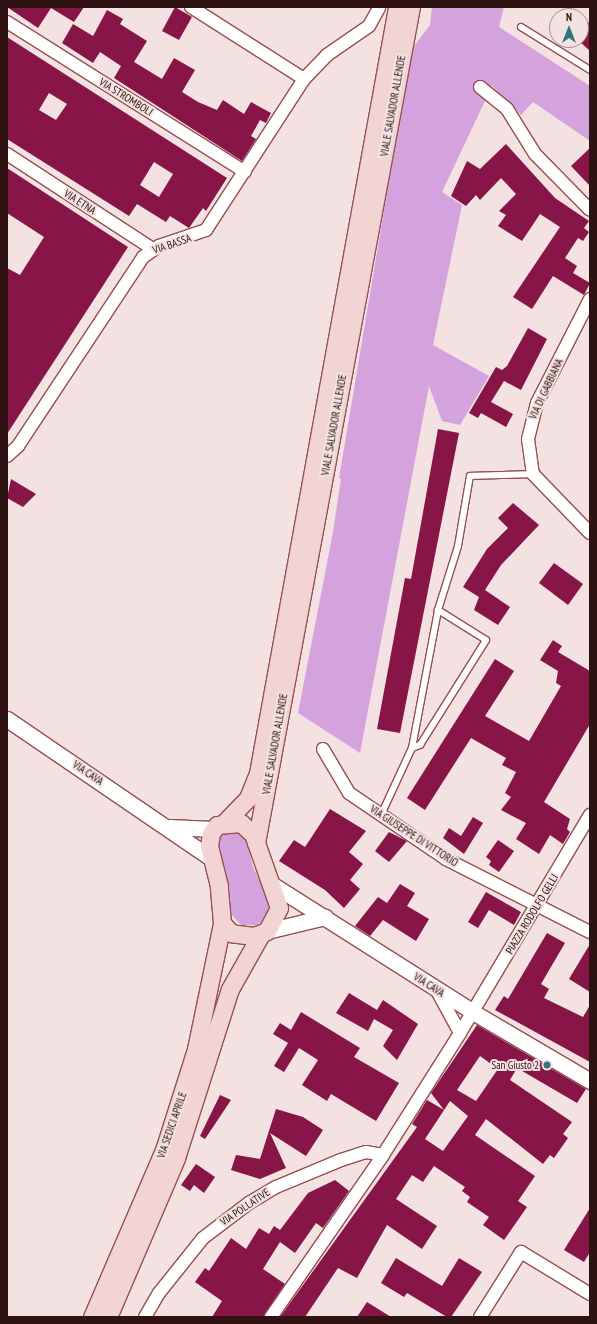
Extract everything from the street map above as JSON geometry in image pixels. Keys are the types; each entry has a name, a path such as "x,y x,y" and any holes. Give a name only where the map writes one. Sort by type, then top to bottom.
{"main road":[{"name":"VIALE SALVADOR ALLENDE","path":"219,826 248,798 258,773 397,7"},
{"name":"VIALE SALVADOR ALLENDE","path":"256,843 411,7"},
{"name":"VIA SEDICI APRILE","path":"92,1317 137,1220 183,1092 210,989 222,923 219,886 209,846 219,826 246,825 256,843 270,883 278,899 278,908 230,989 176,1158 108,1317"},
{"path":"222,923 239,935 264,932"}],"street":[{"path":"191,7 304,79"},
{"name":"VIA BASSA","path":"7,456 18,446 143,257 153,249 206,230 304,79 327,55 369,26 379,8"},
{"name":"VIA STROMBOLI","path":"7,22 245,172"},
{"path":"480,87 507,109 535,154 590,210"},
{"name":"VIA ETNA","path":"7,154 153,249"},
{"name":"VIA DI GABBIANA","path":"590,299 530,424 528,458 533,474 590,533"},
{"name":"VIA CAVA","path":"7,719 170,827 212,859"},
{"name":"VIA GIUSEPPE DI VITTORIO","path":"323,749 349,793 381,815 446,859 590,932"},
{"name":"PIAZZA RODOLFO GELLI","path":"473,1012 538,906 590,815"},
{"path":"170,827 219,826"},
{"name":"VIA CAVA","path":"270,883 473,1012 590,1081"},
{"path":"264,932 325,917"},
{"path":"436,989 460,1033"},
{"path":"271,1317 383,1155 473,1012"},
{"name":"VIA POLLATIVE","path":"145,1317 159,1293 202,1238 249,1203 276,1187 341,1160 366,1152 383,1155"},
{"path":"480,1317 521,1252 590,1294"}],"lane":[{"path":"521,27 590,70"},
{"path":"381,815 412,748 438,610 458,546 470,476 533,474"},
{"path":"412,748 420,745 486,640 438,610"}],"shaded area":[{"path":"432,7 504,7 499,27 590,86 590,141 533,102 521,115 492,86 442,192 462,205 433,345 489,376 460,425 442,421 429,386 360,753 298,713 333,532 341,479 339,478 411,50 430,25"},
{"path":"223,831 235,831 246,839 253,867 270,903 265,919 257,925 241,925 231,914 230,892 218,844"}],"building":[{"path":"7,7 84,7 74,22 51,8 38,28"},
{"path":"175,7 192,17 179,40 162,31"},
{"path":"107,10 123,19 120,24 147,41 134,62 162,79 174,58 195,70 182,92 198,102 217,110 223,100 244,114 251,102 271,113 266,123 260,120 251,136 256,139 242,161 114,78 121,66 100,52 93,63 62,43 73,24 93,36"},
{"path":"590,19 590,51 587,48 589,48"},
{"path":"7,37 227,178 206,211 203,208 189,228 170,216 166,222 137,204 129,216 7,139","holes":["49,93 67,104 56,120 39,110","154,162 173,174 159,197 140,185"]},
{"path":"506,144 555,198 589,221 584,228 589,232 583,241 578,238 565,258 577,266 573,273 590,283 584,295 553,276 532,309 513,297 560,227 540,214 522,241 498,226 506,215 499,211 516,194 501,178 480,200 476,195 466,206 451,196 467,161 480,169"},
{"path":"590,148 590,186 571,166"},
{"path":"7,168 128,247 7,434 7,268 20,275 44,237 7,213"},
{"path":"528,328 547,339 521,390 504,381 491,402 513,414 506,427 481,413 478,418 469,413 496,367 502,370 507,366"},
{"path":"438,429 459,433 400,733 377,729 405,578 411,579"},
{"path":"11,479 36,494 23,507 7,498"},
{"path":"513,503 539,525 501,565 485,590 510,607 498,625 474,610 479,597 463,587 487,549 508,528 498,518"},
{"path":"554,563 583,584 568,605 539,583"},
{"path":"553,640 562,646 558,652 590,671 590,724 544,802 570,819 567,829 570,832 563,844 550,835 539,854 516,839 526,823 501,810 511,797 505,793 516,772 502,765 506,758 471,738 425,810 407,798 495,659 514,671 485,716 529,741 561,686 556,683 558,671 540,660"},
{"path":"330,809 366,831 349,852 363,864 350,880 360,889 344,908 325,890 279,861 294,840 305,847"},
{"path":"473,817 483,823 464,854 443,838 449,828 461,836"},
{"path":"389,832 407,841 389,862 375,851"},
{"path":"498,840 514,851 499,872 489,865 491,861 486,857"},
{"path":"400,884 415,893 407,906 429,919 416,941 383,920 370,936 355,926 378,897 387,903"},
{"path":"486,892 521,912 514,925 489,910 478,928 468,922"},
{"path":"547,933 565,943 541,984 549,989 544,998 583,1017 590,1005 590,1062 495,1010 504,996 508,999"},
{"path":"590,944 590,992 569,979"},
{"path":"349,993 377,1010 383,1000 418,1024 397,1060 383,1046 393,1030 374,1019 368,1031 336,1013"},
{"path":"301,1012 360,1048 354,1057 399,1083 376,1121 331,1094 327,1101 302,1085 318,1060 299,1048 284,1072 274,1066 288,1043 273,1034 280,1023 291,1030"},
{"path":"477,1025 586,1089 577,1103 517,1068 510,1080 572,1122 563,1134 568,1138 554,1158 550,1155 543,1164 486,1119 475,1135 535,1176 518,1201 527,1207 504,1240 483,1225 489,1217 467,1202 470,1197 462,1191 465,1187 434,1166 423,1182 412,1175 396,1199 437,1226 422,1249 387,1225 357,1278 338,1268 305,1317 280,1317 417,1127 412,1124 427,1100 444,1110 431,1093","holes":["480,1056 498,1069 476,1101 457,1090","450,1101 468,1116 443,1151 425,1139"]},
{"path":"220,1095 231,1100 205,1139 200,1136"},
{"path":"276,1109 303,1117 323,1130 306,1156 270,1133 286,1168 260,1179 231,1170 236,1155 260,1159"},
{"path":"196,1164 215,1177 204,1193 194,1185 190,1191 181,1185"},
{"path":"335,1180 349,1191 323,1228 316,1223 295,1253 280,1242 263,1269 285,1284 264,1317 212,1317 222,1301 195,1282 205,1268 209,1271 231,1238 246,1249 259,1228 269,1234 274,1226 280,1230 308,1193"},
{"path":"590,1208 590,1252 584,1262 564,1250"},
{"path":"396,1258 442,1286 459,1258 482,1272 451,1317 447,1317 407,1293 404,1297 381,1283"},
{"path":"367,1302 391,1317 357,1317"}],"place":[{"name":"San Giusto 2","path":"547,1065"}]}
